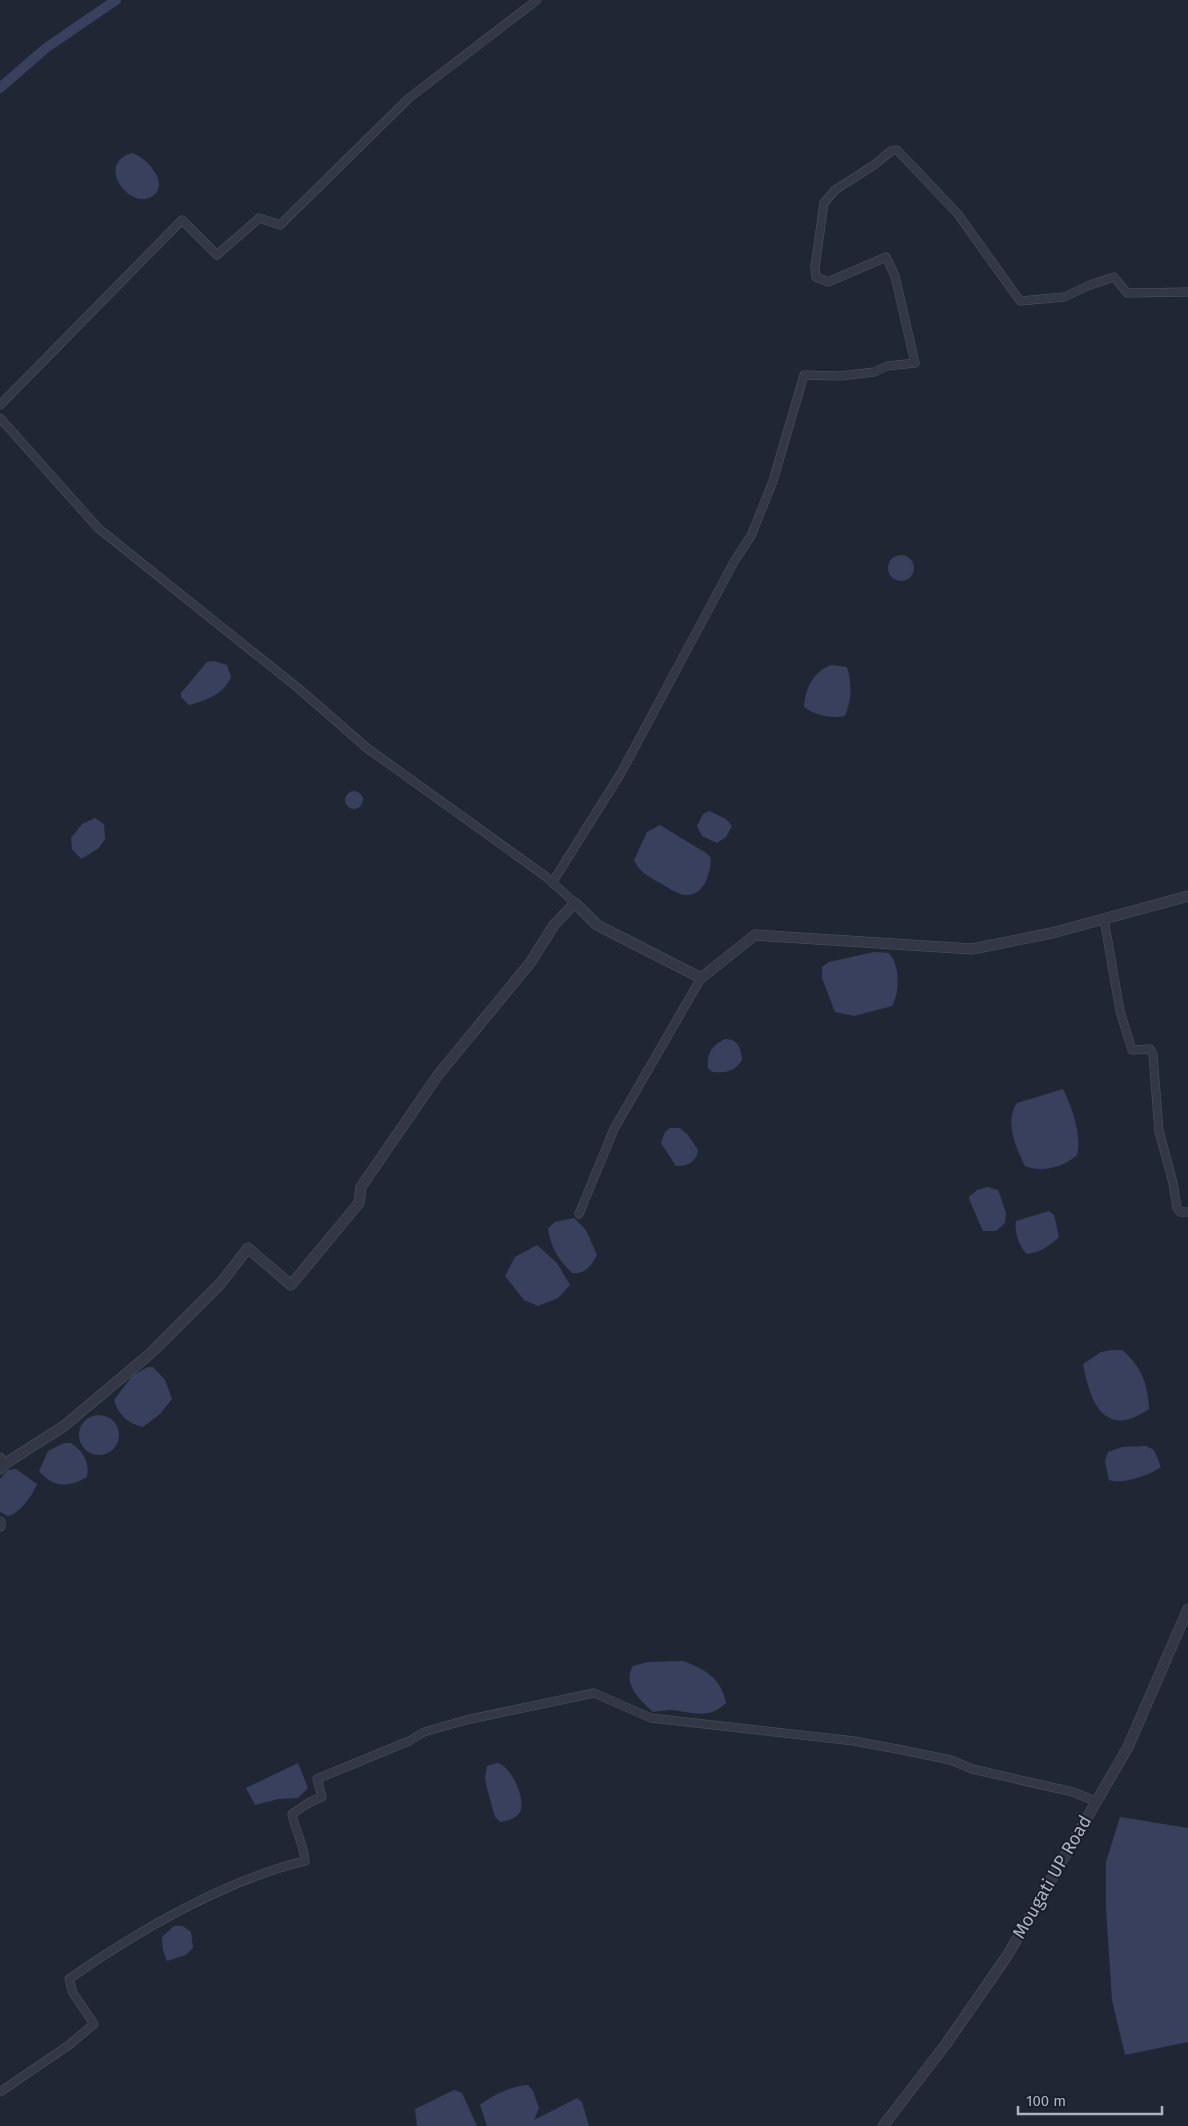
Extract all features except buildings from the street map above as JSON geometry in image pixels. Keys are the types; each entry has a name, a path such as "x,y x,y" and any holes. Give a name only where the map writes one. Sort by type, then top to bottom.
{"street":[{"path":"0,405 182,220 217,255 259,218 280,225 408,98 538,0"},
{"path":"552,883 621,773 735,560 751,536 773,481 804,375 857,374 874,372 887,366 915,363 895,276 886,257 828,282 816,277 815,267 823,208 830,195 891,151 897,150 969,228 1020,301 1064,297 1090,284 1114,277 1126,292 1188,292"},
{"path":"0,418 98,528 298,688 367,748 552,883 597,925 701,978"},
{"path":"579,1214 614,1129 701,978 755,935 972,950 1052,933 1188,896"},
{"path":"2,1463 64,1426 151,1353 220,1284 248,1248 291,1285 359,1203 360,1186 438,1075 530,963 554,924 575,903"},
{"path":"1104,919 1123,1024 1132,1050 1150,1049 1153,1055 1162,1147 1173,1183 1176,1208 1180,1212 1188,1212"},
{"name":"Mougati UP Road","path":"883,2126 946,2044 1007,1956 1095,1801 1128,1747 1188,1608"},
{"path":"0,2092 69,2045 94,2024 73,1993 68,1979 105,1954 225,1887 280,1867 305,1861 304,1850 295,1828 292,1814 310,1802 322,1797 317,1779 401,1744 424,1732 466,1720 594,1693 651,1718 854,1741 897,1748 951,1760 972,1769 1073,1792 1095,1801"}],"water":[{"path":"132,153 144,160 155,172 159,186 157,192 151,197 142,199 134,197 119,184 116,166 121,159"},
{"path":"901,555 910,559 914,568 910,577 901,581 892,577 888,568 892,559"},
{"path":"214,661 227,665 231,677 228,683 214,696 189,705 181,697 181,693 207,662"},
{"path":"832,665 847,667 851,691 845,716 823,716 804,707 806,693 815,675"},
{"path":"350,791 358,791 363,796 361,807 350,809 345,804 345,796"},
{"path":"709,811 726,819 732,826 726,837 717,843 702,836 697,826 703,814"},
{"path":"95,818 104,824 105,839 99,848 81,859 72,849 71,838 82,824"},
{"path":"660,825 711,858 706,881 699,891 694,894 681,894 652,879 639,868 634,860 647,832"},
{"path":"874,952 889,953 895,964 898,979 895,1000 892,1006 854,1016 835,1012 822,978 822,967 829,962"},
{"path":"725,1039 736,1042 741,1052 742,1060 729,1071 712,1072 708,1068 709,1054 713,1047"},
{"path":"1063,1089 1073,1113 1077,1131 1077,1155 1066,1163 1052,1168 1038,1169 1025,1166 1018,1151 1011,1126 1013,1110 1017,1103"},
{"path":"670,1128 680,1128 688,1135 698,1150 695,1158 690,1163 676,1166 661,1143 665,1132"},
{"path":"987,1187 998,1190 1006,1213 1005,1223 996,1231 983,1231 969,1199 977,1190"},
{"path":"1049,1211 1054,1215 1059,1237 1044,1248 1027,1254 1018,1239 1016,1221"},
{"path":"574,1218 586,1230 597,1255 588,1268 577,1273 572,1273 559,1258 553,1247 548,1228 555,1222"},
{"path":"537,1245 557,1263 570,1285 558,1298 538,1306 524,1300 505,1276 515,1257"},
{"path":"1122,1350 1129,1356 1139,1369 1145,1384 1149,1409 1134,1418 1121,1420 1110,1418 1095,1403 1090,1391 1083,1364 1101,1352"},
{"path":"148,1367 153,1367 165,1380 172,1399 160,1414 143,1427 124,1418 114,1400 133,1375"},
{"path":"103,1415 110,1418 116,1424 119,1435 118,1443 110,1452 103,1455 95,1455 88,1452 80,1443 79,1431 82,1424 91,1416"},
{"path":"64,1443 71,1443 85,1457 87,1477 80,1481 67,1484 55,1483 44,1477 39,1471 48,1451"},
{"path":"1146,1446 1154,1450 1161,1467 1136,1478 1121,1481 1109,1480 1105,1461 1108,1452 1122,1447"},
{"path":"16,1469 37,1484 17,1512 8,1516 0,1512 0,1479 8,1470"},
{"path":"683,1661 698,1667 711,1676 724,1694 726,1703 713,1712 699,1714 669,1710 653,1712 638,1697 631,1685 630,1679 633,1666 648,1662"},
{"path":"298,1763 308,1788 298,1798 278,1799 255,1805 246,1788"},
{"path":"497,1763 507,1769 512,1776 519,1791 522,1806 516,1816 500,1822 495,1817 485,1777 487,1766"},
{"path":"1120,1817 1188,1828 1188,2042 1125,2055 1112,2000 1106,1909 1106,1862"},
{"path":"174,1926 183,1926 191,1932 193,1948 186,1955 167,1961 163,1950 162,1937"},
{"path":"528,2085 533,2091 539,2108 534,2120 577,2098 582,2102 589,2126 487,2126 480,2105 502,2092"},
{"path":"454,2090 462,2093 477,2126 417,2126 415,2109"}],"waterway":[{"path":"0,88 46,48 116,0"}]}
